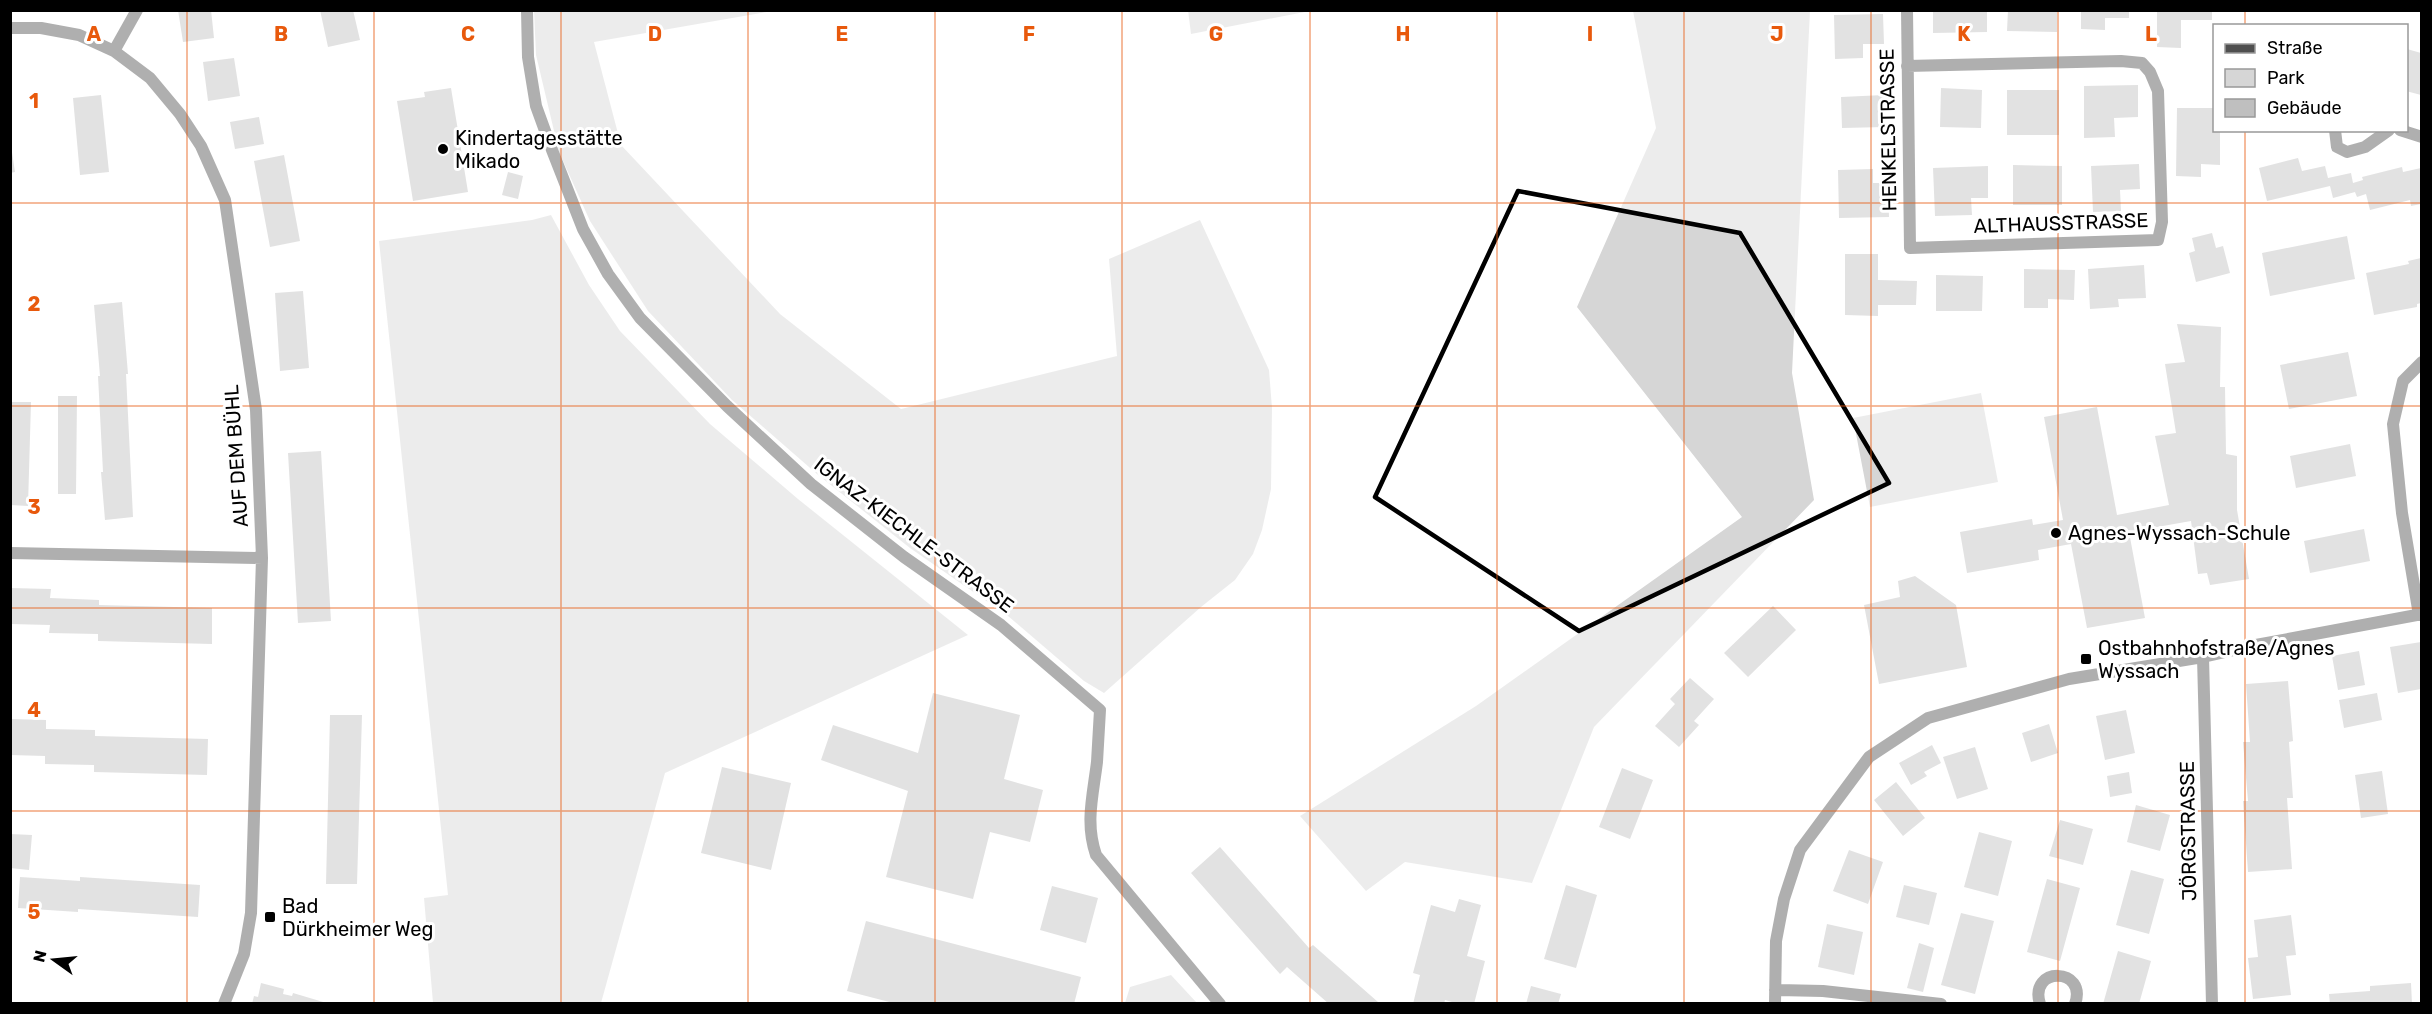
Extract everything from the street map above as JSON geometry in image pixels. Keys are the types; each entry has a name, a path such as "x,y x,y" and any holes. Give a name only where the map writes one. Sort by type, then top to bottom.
{"street":[{"path":"114,51 137,10"},
{"name":"IGNAZ-KIECHLE-STRASSE","path":"527,10 528,57 535,96 552,150 583,229 608,274 640,318 727,406 811,484 904,557 1001,625 1100,710 1090,818 1090,836 1096,855 1220,1004"},
{"name":"HENKELSTRASSE","path":"1907,10 1910,248"},
{"name":"AUF DEM BÜHL","path":"10,28 41,28 79,35 114,51 150,78 180,114 201,146 225,200 256,410 262,558 251,913 244,954 224,1004"},
{"name":"ALTHAUSSTRASSE","path":"1907,66 2121,61 2142,63 2150,72 2158,90 2162,222 2158,240 1910,248"},
{"path":"2335,132 2337,147 2347,152 2365,147 2386,132"},
{"path":"2406,132 2421,137"},
{"path":"1776,1004 1776,941 1784,899 1800,850 1869,758 1928,718 2069,680 2420,615 2402,513 2392,424 2403,381 2421,362"},
{"path":"10,553 262,558"},
{"name":"JÖRGSTRASSE","path":"2203,657 2212,1004"},
{"path":"2040,1004 2038,992 2040,986 2056,975 2068,978 2073,983 2078,995 2075,1004"},
{"path":"1775,990 1823,991 1941,1004"}],"highlighted area":[{"path":"1518,191 1740,233 1889,483 1579,631 1375,497"}],"green space":[{"path":"1188,10 1310,10 1310,11 1191,34"},
{"path":"534,11 772,11 594,42 621,145 780,314 901,409 1117,356 1109,259 1200,220 1269,370 1272,408 1271,489 1262,530 1253,554 1235,580 1104,693 1084,681 1008,616 910,548 817,474 732,400 648,311 590,221 559,152 536,55"},
{"path":"1633,11 1810,11 1792,373 1814,500 1594,727 1532,883 1405,862 1366,891 1300,816 1476,706 1742,517 1577,307 1656,128"},
{"path":"551,215 589,285 620,331 710,424 798,499 968,635 665,773 601,1003 433,1003 424,898 448,895 379,241 532,220"},
{"path":"1981,393 1998,482 1870,507 1853,418"},
{"path":"1171,975 1197,1003 1125,1003 1130,987"}],"building":[{"path":"178,10 211,10 214,38 183,42"},
{"path":"320,10 353,10 360,40 328,47"},
{"path":"1933,10 1987,10 1987,32 1933,33"},
{"path":"2008,10 2057,10 2057,32 2007,31"},
{"path":"2081,10 2129,10 2129,18 2105,18 2105,30 2081,29"},
{"path":"2157,10 2212,10 2212,20 2181,20 2181,48 2157,47"},
{"path":"1883,14 1884,44 1863,44 1863,58 1835,59 1834,15"},
{"path":"2408,49 2421,53 2421,95 2408,92"},
{"path":"234,58 240,96 208,101 203,62"},
{"path":"2138,85 2138,117 2114,118 2115,137 2084,138 2084,86"},
{"path":"451,88 468,192 413,201 397,101 425,97 424,92"},
{"path":"1941,88 1982,90 1981,128 1940,127"},
{"path":"2007,90 2059,90 2059,135 2007,135"},
{"path":"101,95 109,172 80,175 73,98"},
{"path":"1884,95 1885,127 1842,128 1841,97"},
{"path":"2177,108 2213,108 2213,132 2220,132 2220,165 2201,164 2201,177 2176,176"},
{"path":"259,117 264,144 235,149 230,122"},
{"path":"10,139 15,172 10,173"},
{"path":"284,155 300,241 270,247 254,161"},
{"path":"2298,158 2302,171 2325,166 2328,178 2351,173 2353,183 2363,180 2362,177 2402,167 2403,172 2421,168 2421,204 2411,206 2410,200 2370,210 2366,194 2357,197 2355,192 2333,198 2330,186 2267,201 2259,168"},
{"path":"2139,164 2140,189 2120,190 2121,211 2093,212 2091,166"},
{"path":"2013,165 2062,166 2062,205 2013,205"},
{"path":"1988,166 1988,198 1971,198 1972,215 1935,216 1933,168"},
{"path":"1873,169 1873,183 1888,183 1889,217 1839,218 1838,170"},
{"path":"508,172 523,176 518,199 502,195"},
{"path":"2212,233 2216,248 2223,246 2230,273 2196,282 2189,253 2195,251 2192,238"},
{"path":"2347,236 2355,279 2270,296 2262,253"},
{"path":"1845,254 1878,254 1878,280 1917,281 1916,305 1878,305 1878,316 1845,315"},
{"path":"2421,258 2421,303 2417,304 2417,307 2374,315 2366,273 2409,264 2408,261"},
{"path":"2144,265 2146,298 2118,299 2119,307 2090,309 2088,269"},
{"path":"2024,269 2075,270 2074,300 2048,299 2048,308 2024,308"},
{"path":"1936,275 1983,276 1982,311 1936,311"},
{"path":"303,291 309,368 280,371 275,293"},
{"path":"122,302 128,374 126,374 133,517 105,520 101,472 103,472 98,376 100,376 94,305"},
{"path":"2177,324 2221,327 2220,387 2225,387 2226,454 2237,456 2237,510 2249,579 2210,585 2207,573 2198,574 2191,521 2129,532 2145,618 2087,628 2071,544 2038,550 2039,560 1967,573 1960,532 2032,519 2033,525 2063,520 2044,417 2097,407 2117,515 2169,505 2155,436 2176,433 2165,364 2185,362"},
{"path":"2348,352 2357,396 2289,409 2280,365"},
{"path":"58,396 77,396 76,494 58,494"},
{"path":"10,402 31,402 28,506 10,505"},
{"path":"2350,444 2356,476 2296,488 2290,456"},
{"path":"321,451 331,621 298,623 288,453"},
{"path":"2364,529 2370,561 2310,573 2304,541"},
{"path":"1915,576 1956,605 1967,667 1879,684 1864,605 1900,597 1898,581"},
{"path":"10,588 51,589 50,598 99,600 99,605 212,608 212,644 98,641 98,634 49,633 50,625 10,624"},
{"path":"1773,606 1796,630 1748,677 1724,653"},
{"path":"2421,642 2421,689 2398,693 2390,647"},
{"path":"2359,651 2365,685 2338,690 2332,656"},
{"path":"1690,678 1714,699 1694,721 1699,725 1679,747 1655,726 1675,704 1670,699"},
{"path":"2288,681 2293,741 2289,742 2293,798 2287,798 2292,869 2248,872 2243,801 2248,801 2243,742 2250,742 2246,684"},
{"path":"933,693 1020,715 1004,779 1043,790 1030,842 990,832 973,899 886,877 908,791 821,760 833,725 918,753"},
{"path":"2377,693 2382,720 2344,728 2339,700"},
{"path":"2126,710 2135,753 2105,760 2096,716"},
{"path":"330,715 362,715 357,884 326,884"},
{"path":"10,719 46,720 46,729 95,730 95,736 208,739 207,775 94,772 94,765 45,764 45,756 10,755"},
{"path":"2049,724 2058,753 2031,762 2022,733"},
{"path":"1932,745 1941,763 1924,772 1927,776 1911,785 1899,763"},
{"path":"1975,747 1988,789 1957,799 1943,757"},
{"path":"722,767 791,783 771,870 701,853"},
{"path":"1622,768 1653,780 1630,839 1599,827"},
{"path":"2382,771 2388,814 2361,818 2355,775"},
{"path":"2129,772 2132,793 2110,797 2107,776"},
{"path":"1896,782 1925,818 1903,836 1874,800"},
{"path":"2136,805 2170,815 2160,851 2127,842"},
{"path":"2060,820 2093,829 2083,865 2049,856"},
{"path":"1979,832 2012,841 1998,896 1964,887"},
{"path":"10,834 32,835 29,870 10,868"},
{"path":"1220,847 1309,948 1313,945 1378,1002 1377,1004 1329,1004 1287,967 1280,974 1191,873"},
{"path":"1849,850 1883,862 1868,904 1833,891"},
{"path":"2131,870 2164,879 2149,934 2116,925"},
{"path":"20,877 80,881 80,877 200,885 198,917 78,909 78,912 18,908"},
{"path":"2047,879 2080,888 2060,961 2027,952"},
{"path":"1566,885 1597,895 1576,968 1544,959"},
{"path":"1904,885 1937,893 1929,925 1896,917"},
{"path":"1052,886 1098,898 1086,943 1040,930"},
{"path":"1459,899 1481,905 1467,956 1485,961 1474,1004 1459,1004 1445,1000 1444,1004 1413,1004 1420,975 1413,973 1431,905 1455,912"},
{"path":"1961,913 1994,921 1975,994 1941,985"},
{"path":"2291,915 2296,955 2286,956 2291,995 2253,999 2248,958 2258,957 2254,920"},
{"path":"866,921 1081,977 1074,1004 897,1004 847,991"},
{"path":"1827,924 1863,932 1854,975 1818,967"},
{"path":"1919,943 1934,948 1923,992 1907,988"},
{"path":"2118,951 2151,961 2139,1004 2103,1004"},
{"path":"261,983 284,989 283,994 292,996 293,993 330,1004 252,1004 254,996 258,997"},
{"path":"2411,983 2412,1004 2330,1004 2329,994 2370,991 2370,986"},
{"path":"1531,986 1561,994 1558,1004 1526,1004"}],"place":[{"name":"Kindertagesstätte Mikado","path":"443,149"},
{"name":"Agnes-Wyssach-Schule","path":"2056,533"},
{"name":"Ostbahnhofstraße/Agnes Wyssach","path":"2086,659"},
{"name":"Bad Dürkheimer Weg","path":"270,917"}]}
